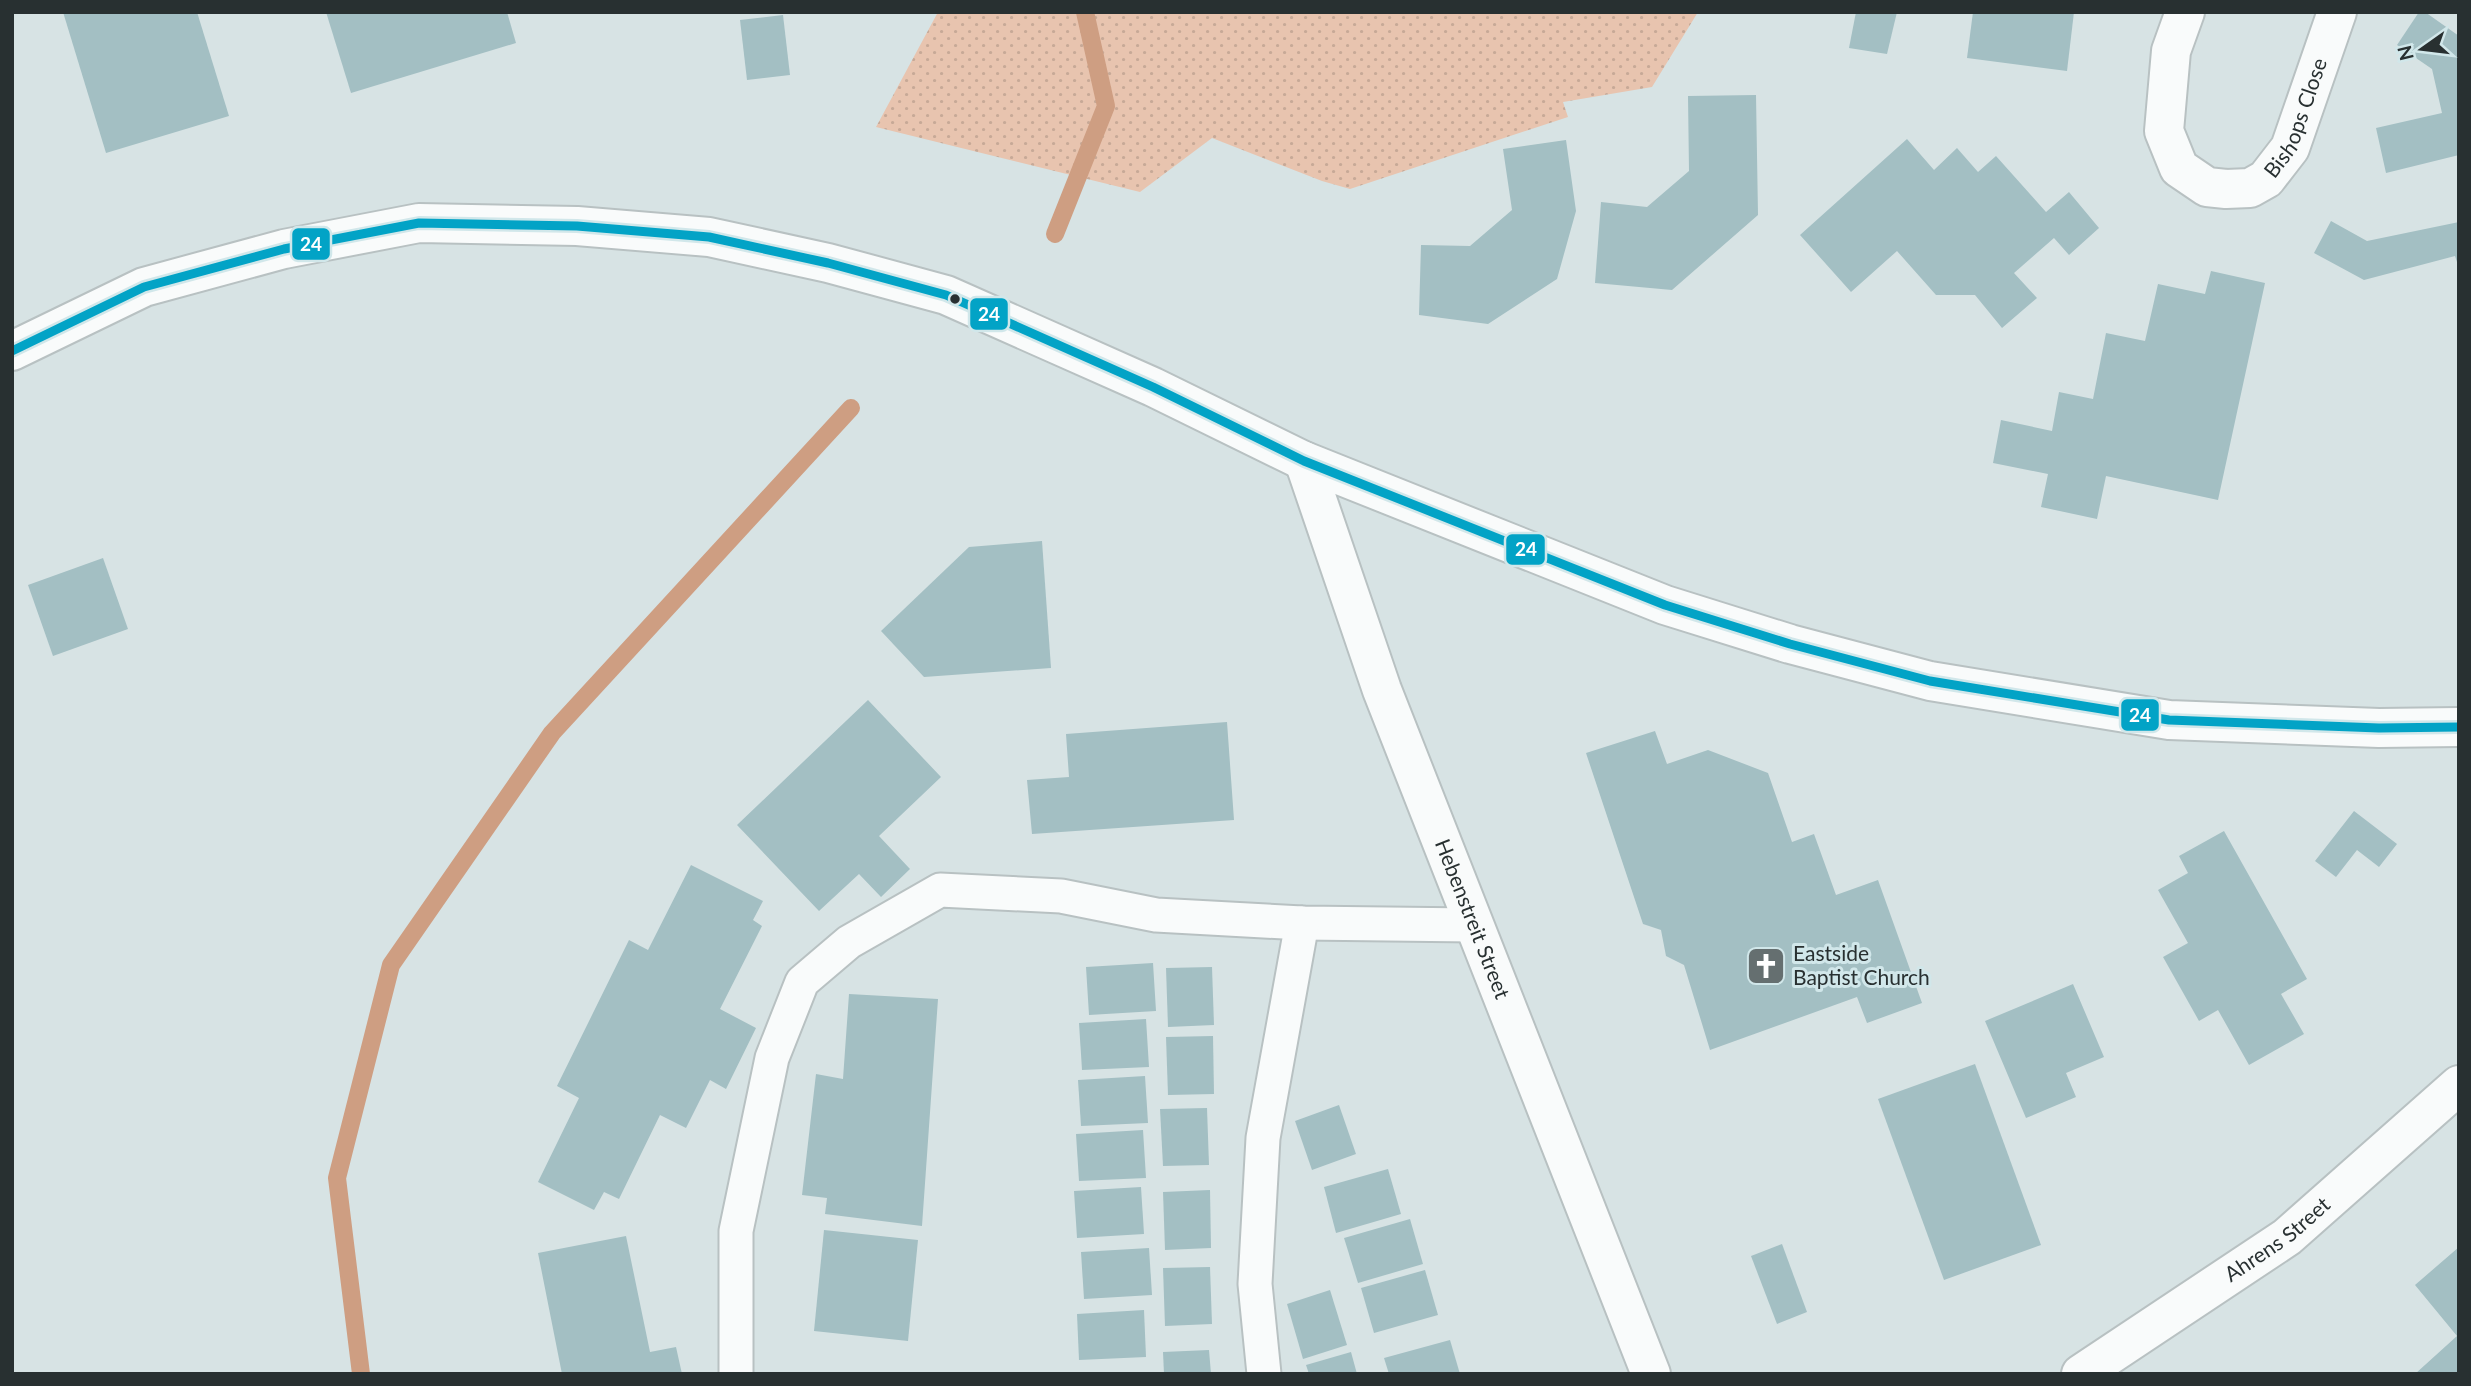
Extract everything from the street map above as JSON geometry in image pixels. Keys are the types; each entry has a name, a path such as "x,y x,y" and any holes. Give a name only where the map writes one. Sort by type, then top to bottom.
{"street":[{"name":"Bishops Close","path":"2185,12 2171,51 2164,131 2179,168 2207,187 2226,189 2250,188 2266,179 2290,148 2337,12"},
{"path":"12,351 144,286 284,249 419,223 590,227 709,237 828,262 946,295 1153,387 1304,461 1665,605 1790,644 1930,681 2169,720 2379,728 2459,727"},
{"name":"Hebenstreit Street","path":"1304,461 1382,690 1651,1374"},
{"name":"Ahrens Street","path":"2081,1374 2287,1237 2459,1085"}],"lane":[{"path":"736,1374 736,1231 772,1058 802,982 849,942 940,890 1061,896 1156,915 1302,923 1474,925"},
{"path":"1264,1374 1255,1284 1263,1138 1302,923"}],"shaded area":[{"path":"938,12 1698,12 1652,87 1563,102 1568,117 1350,189 1322,181 1212,138 1140,192 876,127"}],"building":[{"path":"63,12 197,12 229,116 106,153"},
{"path":"326,12 507,12 516,43 351,93"},
{"path":"1856,12 1897,12 1887,54 1849,48"},
{"path":"1973,12 2074,12 2067,71 1967,58"},
{"path":"2419,12 2425,12 2459,36 2459,155 2386,173 2376,128 2442,113 2432,69 2397,45"},
{"path":"783,15 790,75 747,80 740,20"},
{"path":"1756,95 1758,215 1672,290 1595,283 1601,202 1647,207 1689,171 1688,96"},
{"path":"1907,139 1934,170 1957,148 1978,172 1996,156 2046,212 2069,192 2099,228 2069,255 2054,238 2014,273 2037,298 2002,328 1975,295 1936,295 1897,251 1851,292 1800,235"},
{"path":"1566,140 1576,211 1557,279 1488,324 1419,315 1421,245 1470,246 1512,210 1503,149"},
{"path":"2331,221 2367,241 2459,222 2459,268 2455,256 2364,280 2314,253"},
{"path":"2211,271 2265,283 2218,500 2106,476 2097,519 2041,507 2048,474 1993,463 2001,420 2052,431 2059,392 2093,399 2106,333 2145,341 2158,284 2205,294"},
{"path":"1042,541 1051,668 924,677 881,631 969,547"},
{"path":"103,558 128,629 53,656 28,585"},
{"path":"868,700 941,777 879,836 910,869 881,897 859,874 819,911 737,825"},
{"path":"1227,722 1234,820 1032,834 1027,780 1069,777 1066,734"},
{"path":"1655,731 1667,764 1708,750 1768,773 1792,842 1814,834 1836,895 1878,880 1922,1003 1867,1023 1857,997 1710,1050 1684,965 1666,956 1661,930 1643,924 1586,753"},
{"path":"2354,811 2397,844 2379,867 2357,850 2336,877 2315,861"},
{"path":"2224,831 2307,979 2281,994 2304,1034 2249,1065 2218,1010 2199,1021 2163,957 2188,943 2158,890 2188,873 2179,856"},
{"path":"691,865 763,901 753,920 762,926 720,1009 756,1028 726,1089 710,1080 686,1128 660,1115 619,1199 604,1192 594,1210 538,1182 579,1098 557,1086 629,940 648,950"},
{"path":"1153,963 1156,1011 1089,1015 1086,967"},
{"path":"1212,967 1214,1025 1168,1027 1166,968"},
{"path":"2073,984 2104,1057 2066,1073 2076,1097 2026,1118 1985,1021"},
{"path":"849,994 938,999 922,1226 825,1214 827,1198 802,1195 816,1074 843,1079"},
{"path":"1146,1019 1149,1067 1082,1070 1079,1023"},
{"path":"1213,1036 1214,1094 1168,1095 1166,1037"},
{"path":"1975,1064 2041,1245 1944,1280 1878,1099"},
{"path":"1145,1076 1148,1123 1081,1126 1078,1080"},
{"path":"1339,1105 1356,1154 1312,1170 1295,1121"},
{"path":"1207,1108 1209,1165 1163,1166 1160,1109"},
{"path":"1143,1130 1146,1178 1079,1181 1076,1134"},
{"path":"1388,1169 1401,1214 1336,1233 1324,1187"},
{"path":"1141,1187 1144,1234 1077,1238 1074,1191"},
{"path":"1210,1190 1211,1248 1165,1250 1163,1192"},
{"path":"1410,1219 1423,1264 1358,1283 1344,1238"},
{"path":"824,1230 918,1240 908,1341 814,1331"},
{"path":"626,1236 650,1352 676,1347 682,1374 562,1374 538,1253"},
{"path":"1782,1244 1807,1312 1777,1324 1751,1256"},
{"path":"2459,1247 2459,1374 2415,1374 2457,1336 2415,1285"},
{"path":"1149,1248 1152,1295 1084,1299 1081,1252"},
{"path":"1210,1267 1212,1324 1165,1326 1163,1268"},
{"path":"1425,1270 1438,1315 1374,1333 1361,1288"},
{"path":"1330,1290 1347,1345 1303,1359 1287,1304"},
{"path":"1144,1310 1146,1357 1079,1360 1077,1314"},
{"path":"1450,1340 1460,1374 1389,1374 1384,1358"},
{"path":"1209,1350 1211,1374 1164,1374 1163,1352"},
{"path":"1351,1352 1357,1374 1309,1374 1306,1365"}],"waterway":[{"path":"1055,234 1106,106 1085,12"},
{"path":"361,1374 337,1178 391,965 552,733 851,408"}],"transit line":[{"name":"24","path":"12,351 144,287 284,249 419,223 577,226 709,237 828,263 946,295 1153,387 1304,461 1665,605 1790,644 1930,681 2169,720 2379,728 2459,727"}],"place":[{"name":"Eastside Baptist Church","path":"1766,966"}]}
